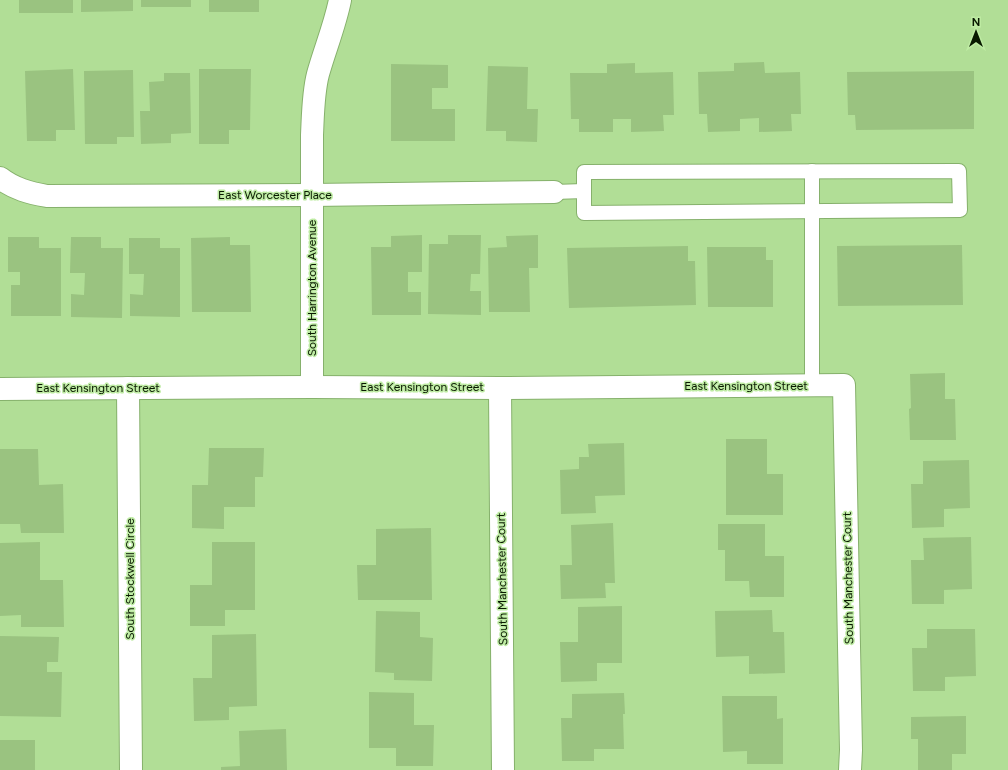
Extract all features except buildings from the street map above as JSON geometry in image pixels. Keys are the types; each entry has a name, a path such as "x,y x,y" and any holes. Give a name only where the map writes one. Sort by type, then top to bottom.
{"street":[{"name":"South Harrington Avenue","path":"312,387 311,195 314,101 318,75 340,0"},
{"name":"East Worcester Place","path":"0,178 14,187 28,193 47,196 554,192"},
{"name":"East Kensington Street","path":"0,389 312,387 500,388 844,385"},
{"name":"South Manchester Court","path":"844,385 851,750 850,770"},
{"name":"South Stockwell Circle","path":"128,388 131,770"},
{"name":"South Manchester Court","path":"500,388 503,770"}],"lane":[{"path":"812,171 812,386"},
{"path":"812,171 959,171 960,210 584,213 584,172 812,171"},
{"path":"554,192 584,191"}]}
